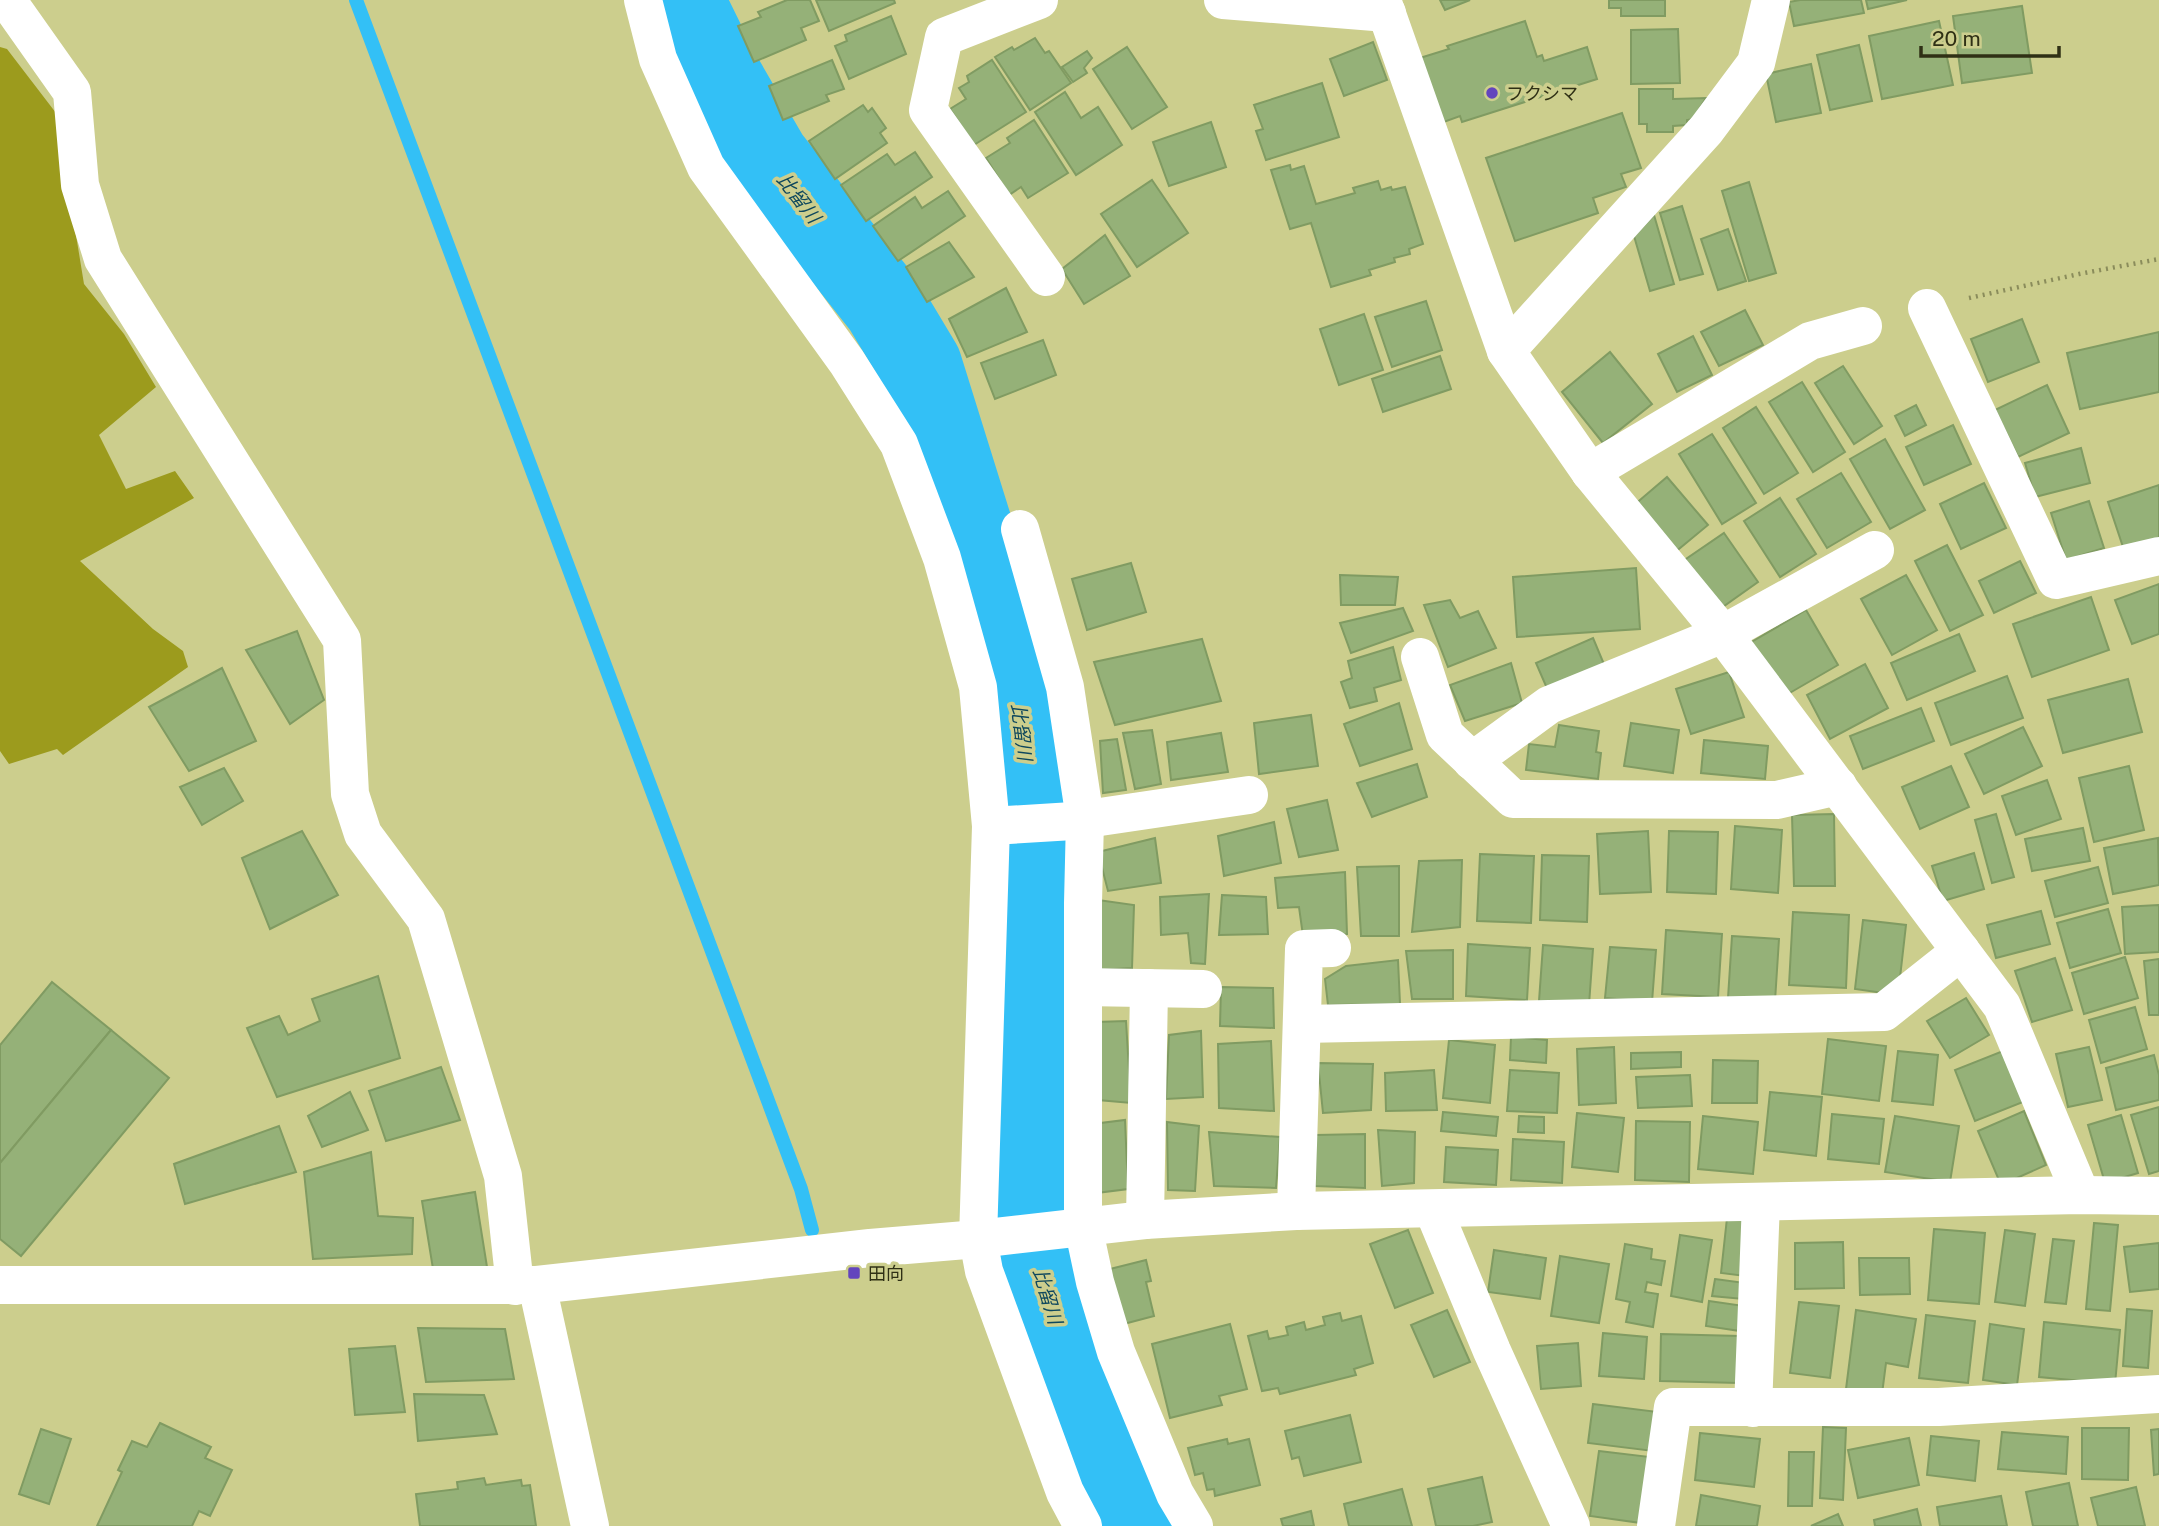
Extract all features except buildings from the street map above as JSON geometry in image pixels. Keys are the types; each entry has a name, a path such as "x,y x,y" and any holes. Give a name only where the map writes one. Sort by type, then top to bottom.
{"street":[{"path":"7,0 72,92 80,186 103,259 341,640 350,794 363,834 426,919 503,1176 526,1285 590,1526"},
{"path":"643,0 658,60 706,167 847,362 899,444 942,558 978,687 998,826 984,1271 1065,1492 1083,1526"},
{"path":"1039,0 961,13 944,37 928,110 1046,277"},
{"path":"1223,0 1385,7 1507,351 1590,472 1723,634 2002,1006 2081,1195"},
{"path":"1507,351 1706,130 1756,63 1771,0"},
{"path":"1927,308 2056,580 2159,556"},
{"path":"1590,472 1810,341 1863,326"},
{"path":"1020,529 1065,687 1079,820 1083,987 1075,1227 1116,1352 1175,1494 1194,1526"},
{"path":"1472,761 1549,705 1723,634 1875,550"},
{"path":"1420,657 1445,735 1513,799 1777,800 1838,786"},
{"path":"998,826 1079,820 1249,795"},
{"path":"1296,1211 1304,949 1332,948"},
{"path":"1302,1024 1884,1013 1961,951"},
{"path":"1083,987 1203,989"},
{"path":"1144,1220 1149,988"},
{"path":"0,1285 526,1285 1144,1220 1296,1211 2081,1195 2159,1196"},
{"path":"1753,1408 1761,1202"},
{"path":"1433,1209 1492,1351 1571,1526"},
{"path":"1656,1526 1673,1407 1939,1407 2159,1394"}],"path":[{"path":"1927,308 2159,259"}],"shaded area":[{"path":"0,47 7,49 56,113 84,284 124,334 156,387 99,435 126,489 175,471 194,498 80,561 153,629 183,651 188,667 63,755 57,749 9,764 0,751"}],"waterway":[{"path":"356,0 801,1189 812,1230"},
{"name":"比留川","path":"686,0 689,14 717,71 768,159 884,305 920,365 1015,672 1030,795 1034,867 1029,913 1031,965 1027,1058 1027,1188 1037,1260 1042,1284 1063,1346 1088,1410 1144,1526"}],"place":[{"name":"フクシマ","path":"1492,93"},
{"name":"田向","path":"854,1273"}]}
